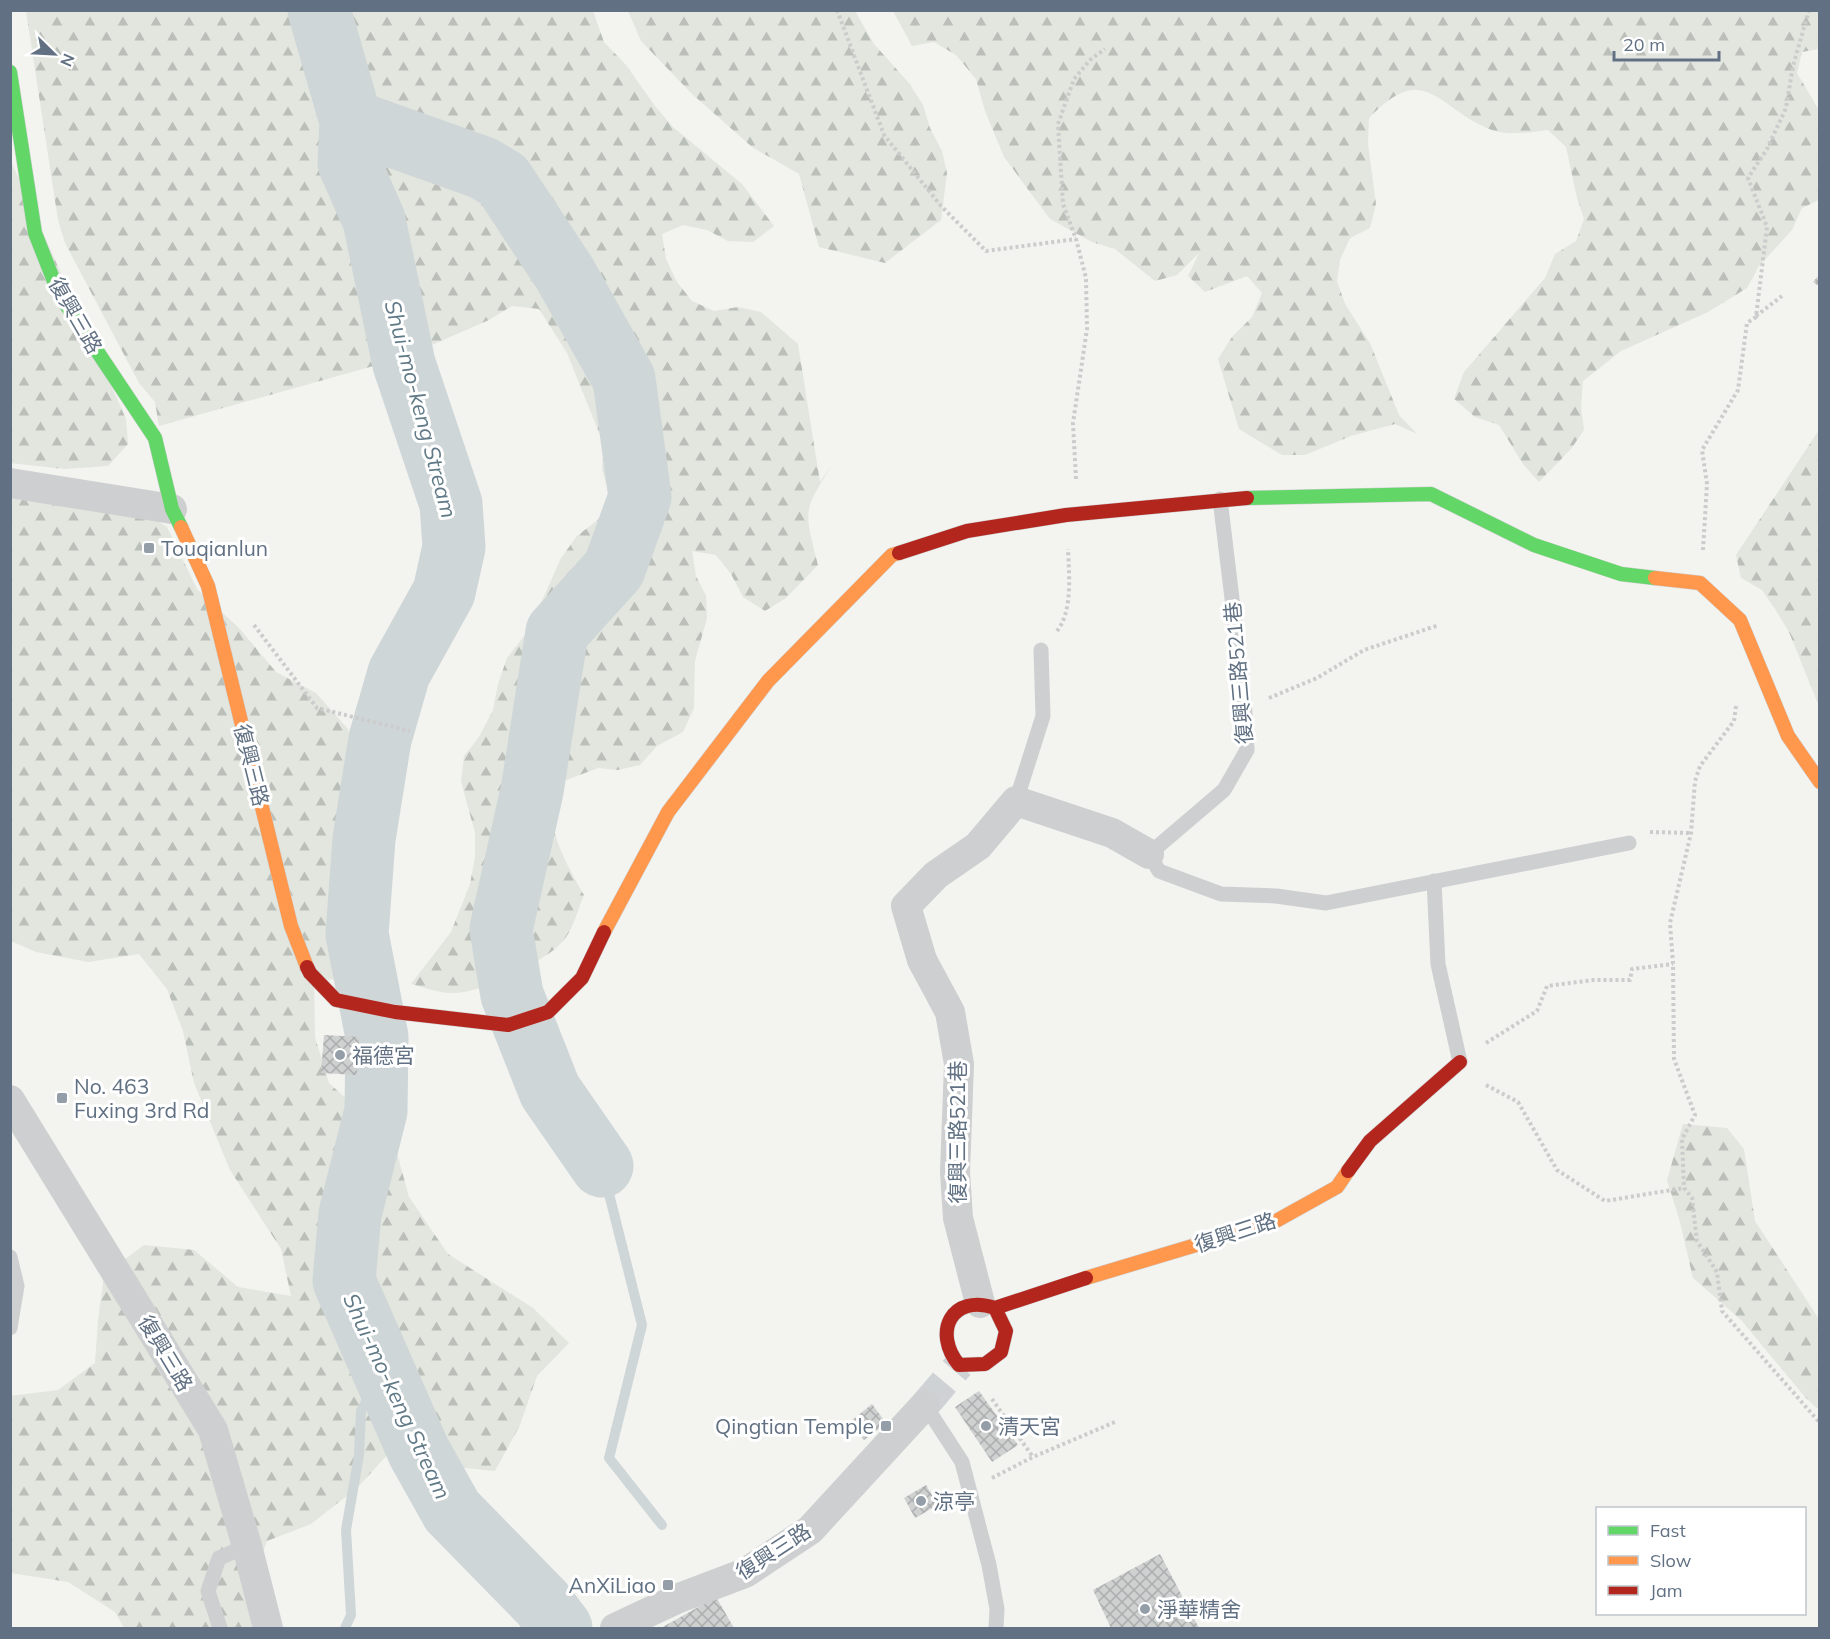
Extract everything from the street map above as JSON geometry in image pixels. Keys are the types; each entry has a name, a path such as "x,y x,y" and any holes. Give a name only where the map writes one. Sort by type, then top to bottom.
{"street":[{"name":"復興三路","path":"10,72 39,243 59,294 155,438 172,509 208,585 291,926 310,973 336,1000 395,1012 508,1025 548,1012 582,978 622,894 675,802 768,681 892,555 967,531 1066,515"},
{"path":"10,483 172,509"},
{"path":"1066,515 1220,500 1431,494 1534,545 1621,574 1700,583 1740,620 1788,736 1820,782"},
{"path":"1016,801 1112,833 1149,854"},
{"name":"復興三路521巷","path":"988,1306 958,1218 954,1172 959,1064 950,1011 922,960 906,906 936,874 978,846 1016,801"},
{"name":"復興三路","path":"970,1368 959,1365 948,1353 944,1333 952,1314 970,1304 988,1306 1276,1221 1337,1186 1370,1141 1460,1062"},
{"name":"復興三路","path":"10,1100 213,1430 248,1546 268,1629"},
{"path":"970,1368 993,1361 1006,1341 1003,1318 988,1306"},
{"name":"復興三路","path":"615,1629 679,1598 745,1573 810,1530 926,1404"}],"lane":[{"name":"復興三路521巷","path":"1149,854 1224,790 1247,750 1244,698 1220,500"},
{"path":"1016,801 1043,717 1041,650"},
{"path":"1149,854 1160,871 1221,894 1276,896 1326,903 1629,843"},
{"path":"1434,881 1438,964 1460,1062"},
{"path":"10,1257 17,1286 10,1328"},
{"path":"926,1404 962,1462 989,1565 997,1610 996,1629"},
{"path":"220,1629 208,1591 219,1558 248,1546"}],"path":[{"path":"837,10 884,135 941,206 986,251 1076,239"},
{"path":"1756,317 1767,227 1748,178 1767,149 1786,108 1793,66 1809,10"},
{"path":"1041,650 1064,623 1069,579 1066,515 1077,474 1073,423 1087,329 1086,278 1076,239 1063,204 1058,124 1074,79 1090,60 1105,50"},
{"path":"1700,583 1707,484 1702,450 1738,390 1747,323 1782,296"},
{"path":"1244,698 1270,698 1317,678 1364,650 1439,625"},
{"path":"259,629 317,708 410,731"},
{"path":"1735,698 1737,709 1734,721 1700,766 1695,781 1691,833 1670,923 1674,1059 1695,1115 1682,1138 1684,1188 1692,1198 1697,1241 1716,1272 1722,1311 1820,1423"},
{"path":"1629,843 1651,832 1691,833"},
{"path":"1673,964 1632,969 1630,980 1594,980 1547,986 1537,1011 1460,1062 1477,1080 1518,1102 1557,1170 1605,1201 1684,1188"},
{"path":"970,1368 1033,1457"},
{"path":"970,1490 1033,1457 1115,1422"}],"green space":[{"path":"26,11 593,11 604,42 626,65 655,106 673,127 742,184 774,226 753,242 728,241 707,230 683,225 662,234 666,259 677,282 692,301 714,311 738,307 761,312 798,344 820,482 833,464 816,492 809,512 808,522 818,565 786,598 765,611 743,597 731,574 716,555 692,551 696,576 706,596 707,618 695,661 694,708 683,732 657,746 640,765 618,770 598,768 556,784 551,807 554,830 562,853 584,895 567,936 555,949 527,967 494,983 463,992 442,992 411,984 451,932 470,884 475,857 475,833 461,781 464,756 479,737 493,710 498,684 507,658 529,630 561,558 577,536 600,518 609,494 602,469 604,445 567,353 539,309 512,306 489,320 402,358 159,426 155,402 139,383 65,243 58,220"},
{"path":"628,11 855,11 874,44 909,83 923,105 930,128 942,151 947,173 941,220 885,263 819,247 799,174 752,147 692,94 641,41"},
{"path":"893,11 1819,11 1819,49 1802,52 1797,73 1819,110 1819,200 1802,208 1792,230 1759,266 1747,288 1708,312 1621,351 1583,381 1581,407 1584,430 1571,449 1539,482 1523,464 1499,425 1475,417 1454,399 1464,372 1545,278 1555,254 1576,241 1584,219 1566,147 1548,130 1506,133 1492,130 1432,94 1419,90 1405,92 1388,100 1369,118 1368,144 1376,204 1370,228 1350,238 1340,260 1337,281 1345,304 1370,343 1399,415 1417,434 1395,424 1351,436 1305,455 1282,455 1239,429 1218,359 1232,337 1252,317 1262,293 1247,276 1205,292 1188,276 1199,253 1177,275 1155,281 1115,249 1092,242 1050,219 1004,157 985,111 976,79 956,55 934,42 912,46"},
{"path":"10,159 126,419 128,444 108,466 64,469 11,463"},
{"path":"1819,430 1819,706 1789,632 1762,590 1741,578 1736,555"},
{"path":"11,498 156,520 167,527 197,589 239,628 276,672 316,693 348,729 358,773 391,844 380,914 345,979 314,980 315,1037 329,1083 394,1142 409,1197 448,1254 533,1308 569,1343 537,1376 520,1425 495,1471 445,1466 391,1451 357,1488 311,1524 267,1541 247,1595 254,1628 124,1628 115,1612 68,1582 11,1573 10,1396 58,1390 95,1363 104,1275 144,1245 194,1250 238,1287 291,1296 281,1249 230,1170 194,1083 183,1031 167,989 139,954 88,962 36,952 11,941"},
{"path":"1683,1124 1727,1128 1744,1149 1755,1221 1819,1319 1819,1410 1805,1397 1741,1320 1693,1278 1667,1180"}],"building":[{"path":"1820,274 1820,287 1813,282"},
{"name":"福德宮","path":"324,1035 359,1037 357,1075 321,1073"},
{"name":"清天宮","path":"979,1391 1018,1445 992,1462 955,1407"},
{"path":"872,1404 886,1423 864,1440 850,1422"},
{"name":"涼亭","path":"926,1485 938,1505 915,1518 904,1498"},
{"name":"淨華精舍","path":"1160,1554 1199,1628 1111,1628 1093,1590"},
{"path":"716,1597 734,1628 661,1628"}],"waterway":[{"name":"Shui-mo-keng Stream","path":"319,10 351,121 349,163 374,220 404,364 451,504 454,547 444,592 399,673 380,739 364,839 357,934 377,1037 376,1111 350,1214 344,1281 419,1452 452,1511 542,1603 561,1628"},
{"path":"351,121 483,168 503,180 565,274 624,379 640,497 614,569 557,632 532,791 501,929 512,995 550,1091 602,1166"},
{"path":"602,1166 642,1325 609,1458 662,1525"},
{"path":"345,1628 351,1615 346,1530 359,1455 361,1411 382,1372"}],"tunnel":[{"path":"925,1405 959,1365"}],"traffic: fast":[{"path":"10,72 35,233 59,294 155,438 172,509 181,527"},
{"path":"1247,498 1431,494 1534,545 1621,574 1655,578"}],"traffic: slow":[{"path":"181,527 208,586 291,926 307,967"},
{"path":"604,932 668,812 768,681 892,555 899,553"},
{"path":"1655,578 1700,583 1740,620 1788,736 1820,782"},
{"path":"1086,1278 1276,1221 1337,1187 1348,1171"}],"traffic: jam":[{"path":"899,553 967,531 1066,515 1247,498"},
{"path":"307,967 336,1000 395,1012 508,1025 548,1012 582,978 604,932"},
{"path":"1348,1171 1370,1141 1460,1062"},
{"path":"995,1308 980,1305 967,1306 951,1318 947,1329 947,1340 959,1365 985,1364 1001,1352 1006,1331 995,1308 1086,1278"}],"place":[{"name":"Touqianlun","path":"149,548"},
{"name":"福德宮","path":"340,1055"},
{"name":"No. 463 Fuxing 3rd Rd","path":"62,1098"},
{"name":"Qingtian Temple","path":"886,1426"},
{"name":"清天宮","path":"986,1426"},
{"name":"涼亭","path":"921,1501"},
{"name":"AnXiLiao","path":"668,1585"},
{"name":"淨華精舍","path":"1145,1609"}]}
